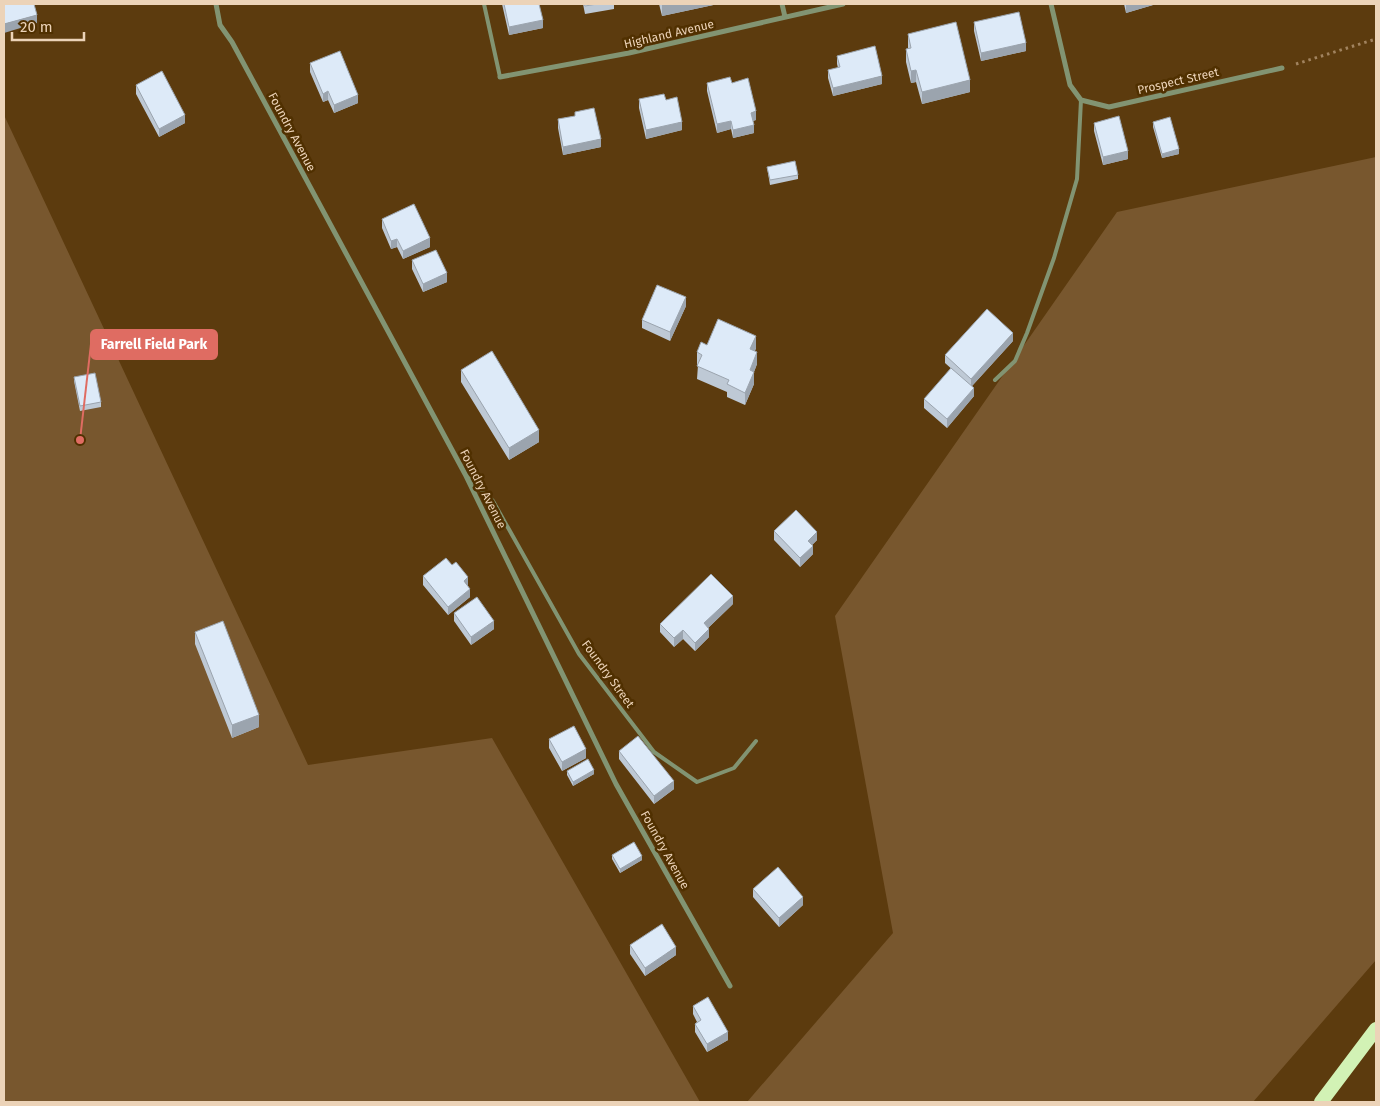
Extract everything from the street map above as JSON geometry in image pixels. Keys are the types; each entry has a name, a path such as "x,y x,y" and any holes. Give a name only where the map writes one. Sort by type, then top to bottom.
{"highway":[{"path":"1321,1102 1376,1029"}],"street":[{"name":"Foundry Avenue","path":"216,4 220,25 237,50 465,474 616,784 730,986"},
{"path":"782,4 785,18"},
{"name":"Highland Avenue","path":"500,77 629,53 843,4"},
{"path":"1051,4 1070,85 1081,100"},
{"name":"Prospect Street","path":"1081,100 1109,107 1282,68"}],"lane":[{"path":"484,4 500,77"},
{"path":"995,380 1014,361 1027,333 1054,258 1077,178 1081,100"},
{"name":"Foundry Street","path":"465,474 493,502 579,654 654,752 697,782 734,768 756,741"}],"path":[{"path":"1282,68 1376,39"}],"shaded area":[{"path":"4,115 308,765 492,738 700,1102 4,1102"},
{"path":"1376,157 1376,960 1253,1102 747,1102 893,933 835,616 1117,212"}],"building":[{"path":"4,4 34,4 37,15 4,24"},
{"path":"504,4 539,4 543,20 509,27"},
{"path":"1019,12 1026,43 981,53 974,22"},
{"path":"956,22 970,80 922,92 916,70 911,71 906,49 911,48 908,34"},
{"path":"875,46 882,76 833,88 828,70 840,67 837,56"},
{"path":"340,51 358,95 334,105 328,91 323,94 310,63"},
{"path":"162,71 185,115 159,129 136,85"},
{"path":"730,77 732,83 748,78 756,111 751,113 754,125 733,130 731,121 717,124 707,83"},
{"path":"664,94 666,100 677,97 682,122 646,130 639,99"},
{"path":"594,108 601,139 563,147 558,119 575,116 575,112"},
{"path":"1119,116 1128,151 1103,157 1094,123"},
{"path":"1170,117 1179,149 1162,154 1153,122"},
{"path":"795,161 798,175 770,180 767,167"},
{"path":"414,204 430,238 403,251 397,239 391,241 382,219"},
{"path":"436,250 447,273 423,284 412,260"},
{"path":"657,285 686,297 670,332 642,320"},
{"path":"987,309 1013,333 971,379 945,355"},
{"path":"718,319 756,336 750,349 757,352 750,370 754,372 745,393 727,384 729,380 697,366 702,355 697,352 701,342 707,345"},
{"path":"492,351 539,430 509,448 461,370"},
{"path":"951,368 974,388 947,419 924,399"},
{"path":"95,373 101,402 80,406 74,377"},
{"path":"796,510 817,532 808,541 813,546 800,558 774,531"},
{"path":"446,558 452,565 456,562 468,577 464,581 470,589 448,607 423,576"},
{"path":"711,574 733,596 704,623 709,629 695,643 683,630 674,638 660,624"},
{"path":"477,597 494,621 471,637 454,613"},
{"path":"223,621 259,715 232,725 195,632"},
{"path":"574,726 586,749 562,762 549,739"},
{"path":"638,736 674,781 654,796 619,751"},
{"path":"588,759 594,770 573,782 567,771"},
{"path":"634,842 642,856 620,869 612,855"},
{"path":"778,867 803,897 779,918 753,889"},
{"path":"662,924 676,947 645,968 630,945"},
{"path":"708,997 728,1032 707,1044 695,1024 701,1020 693,1006"}],"place":[{"name":"Farrell Field Park","path":"80,440"}]}
